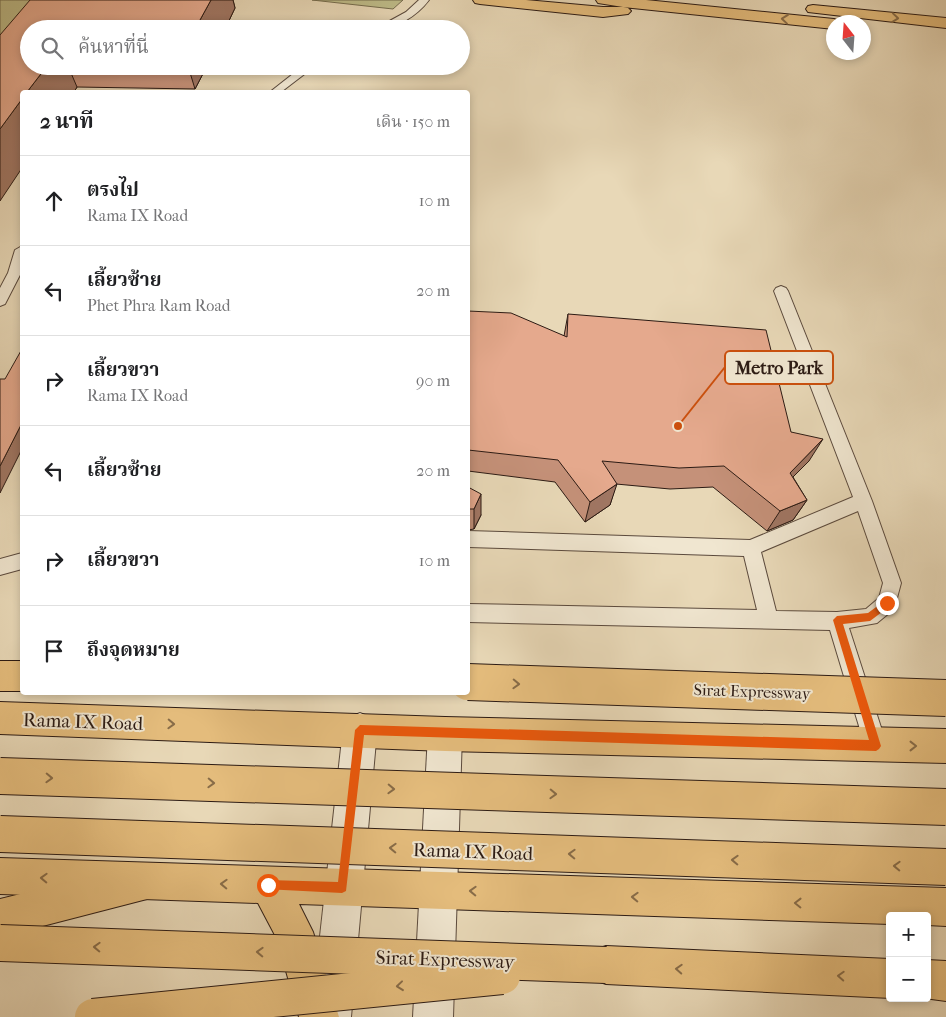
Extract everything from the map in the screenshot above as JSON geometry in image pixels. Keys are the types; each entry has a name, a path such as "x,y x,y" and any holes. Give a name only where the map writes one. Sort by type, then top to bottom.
{"main road":[{"path":"480,0 603,12 699,10"},
{"path":"603,0 826,23"},
{"path":"724,0 946,23"},
{"path":"871,29 946,37"},
{"path":"0,676 20,676"},
{"name":"Sirat Expressway","path":"470,682 946,698"},
{"name":"Rama IX Road","path":"0,718 445,734 876,746 946,746"},
{"path":"0,776 946,807"},
{"name":"Rama IX Road","path":"0,834 946,867"},
{"path":"0,876 946,907"},
{"path":"0,918 147,881"},
{"path":"268,885 294,932 319,1017"},
{"name":"Sirat Expressway","path":"0,943 606,965 886,979"},
{"path":"93,1017 606,965"},
{"path":"931,980 946,981"}],"street":[{"path":"331,1017 342,887 360,730"},
{"path":"433,1017 445,734"}],"lane":[{"path":"398,20 418,8 424,0"},
{"path":"278,90 298,75"},
{"path":"0,301 15,273 20,257"},
{"path":"470,613 837,620 870,617 887,603 892,583 781,291"},
{"path":"470,540 752,548 862,501"},
{"path":"752,548 769,619"},
{"path":"0,566 20,559"},
{"path":"837,620 876,746"}],"shaded area":[{"path":"0,0 66,0 40,20 20,20 20,44 0,78"},
{"path":"312,0 403,0 393,9"}],"building":[{"path":"30,0 211,0 200,20 20,20 20,75 40,75 29,90 20,90 20,102 0,129 0,35"},
{"path":"470,311 511,313 567,337 568,314 766,330 791,432 823,439 790,473 807,500 780,511 724,466 679,468 602,461 617,484 590,502 558,460 470,450"},
{"path":"20,353 20,427 0,466 0,379 5,379"},
{"path":"470,488 481,494 474,509 470,509"}],"place":[{"name":"Metro Park","path":"678,426"}],"route":[{"path":"268,885 342,887 360,730 876,746 837,620 870,617 887,603"}]}
